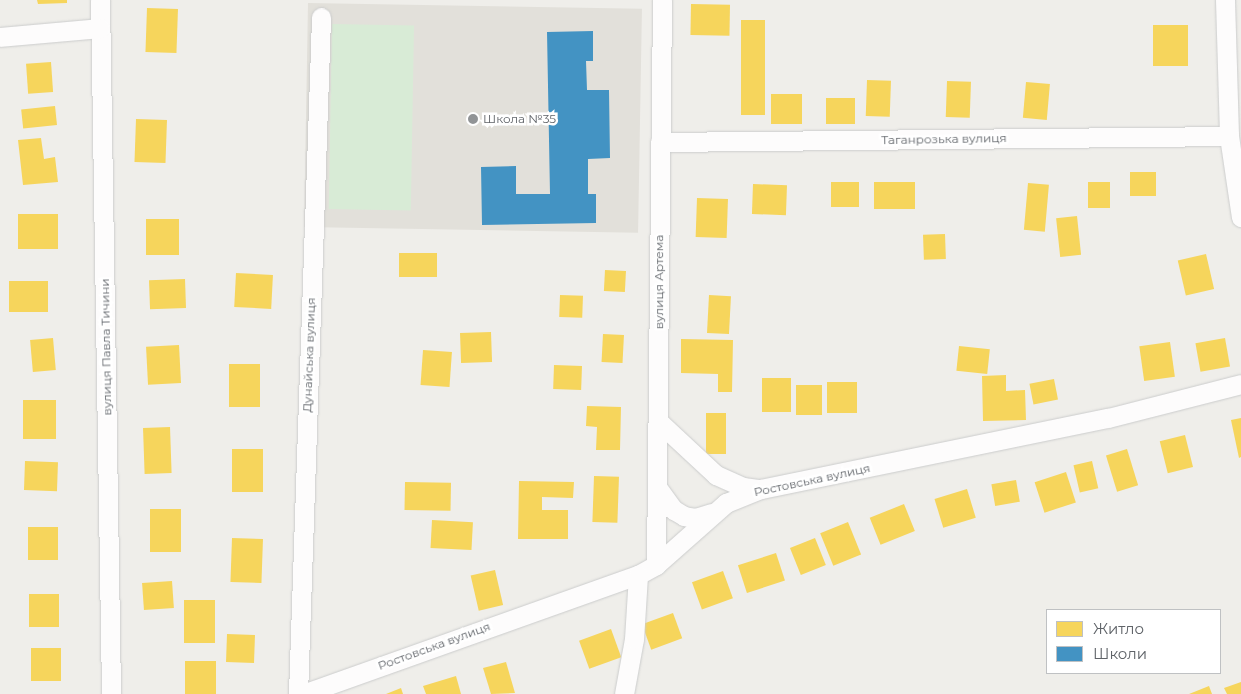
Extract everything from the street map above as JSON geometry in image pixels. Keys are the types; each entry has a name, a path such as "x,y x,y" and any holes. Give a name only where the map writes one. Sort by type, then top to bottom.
{"street":[{"name":"вулиця Павла Тичини","path":"100,0 111,694"},
{"name":"вулиця Артема","path":"656,565 662,0"},
{"path":"1225,0 1229,136 1241,218"},
{"name":"Дунайська вулиця","path":"298,694 321,17"},
{"path":"0,37 100,28"},
{"name":"Таганрозька вулиця","path":"660,142 1229,136"},
{"name":"Ростовська вулиця","path":"303,694 638,575 656,565 709,516 739,497 761,489 1108,418 1241,384"},
{"path":"659,422 716,475 743,487 761,489"},
{"path":"657,487 674,510 684,516 709,516 720,497 716,475"},
{"path":"624,694 634,639 638,575"}],"shaded area":[{"name":"Школа №35","path":"308,3 642,9 638,233 304,227"}],"green space":[{"path":"332,24 414,25 411,210 329,209"}],"building: Житло":[{"path":"37,0 67,0 67,3 38,4"},
{"path":"691,4 730,5 729,36 690,35"},
{"path":"147,8 178,9 176,53 145,52"},
{"path":"741,20 765,20 765,115 741,115"},
{"path":"1153,25 1188,25 1188,66 1153,66"},
{"path":"51,62 53,92 28,94 26,64"},
{"path":"867,80 891,81 890,117 866,116"},
{"path":"947,81 971,82 970,118 946,117"},
{"path":"1026,82 1050,84 1047,120 1023,118"},
{"path":"771,94 802,94 802,124 771,124"},
{"path":"826,98 855,98 855,124 826,124"},
{"path":"55,106 57,125 23,128 21,110"},
{"path":"136,119 167,120 165,163 134,162"},
{"path":"41,138 44,159 55,157 58,182 23,185 18,140"},
{"path":"1130,172 1156,172 1156,196 1130,196"},
{"path":"831,182 859,182 859,207 831,207"},
{"path":"874,182 915,182 915,209 874,209"},
{"path":"1088,182 1110,182 1110,208 1088,208"},
{"path":"1028,183 1049,185 1045,232 1024,230"},
{"path":"753,184 787,185 786,215 752,214"},
{"path":"697,198 728,199 727,238 696,237"},
{"path":"18,214 58,214 58,249 18,249"},
{"path":"1077,216 1081,255 1060,257 1056,218"},
{"path":"146,219 179,219 179,255 146,255"},
{"path":"945,234 946,259 924,260 923,235"},
{"path":"399,253 437,253 437,277 399,277"},
{"path":"1206,254 1214,289 1186,296 1178,261"},
{"path":"605,270 626,271 625,292 604,291"},
{"path":"236,273 273,275 271,309 234,307"},
{"path":"185,279 186,308 150,309 149,280"},
{"path":"9,281 48,281 48,312 9,312"},
{"path":"560,295 583,296 582,318 559,317"},
{"path":"709,295 731,296 729,334 707,333"},
{"path":"491,332 492,362 461,363 460,333"},
{"path":"603,334 624,335 623,363 602,362"},
{"path":"53,338 56,370 33,372 30,340"},
{"path":"1225,338 1230,367 1200,372 1195,343"},
{"path":"681,339 733,340 732,392 718,392 718,374 681,373"},
{"path":"1170,342 1175,377 1144,381 1139,346"},
{"path":"179,345 181,383 148,385 146,347"},
{"path":"959,346 990,349 987,374 956,371"},
{"path":"423,350 452,352 449,387 421,385"},
{"path":"229,364 260,364 260,407 229,407"},
{"path":"554,365 582,366 581,390 553,389"},
{"path":"1006,375 1006,391 1025,390 1026,420 983,421 982,376"},
{"path":"762,378 791,378 791,412 762,412"},
{"path":"1054,379 1058,400 1033,404 1029,384"},
{"path":"827,382 857,382 857,413 827,413"},
{"path":"796,385 822,385 822,415 796,415"},
{"path":"23,400 56,400 56,439 23,439"},
{"path":"587,406 621,407 620,450 596,450 597,427 586,426"},
{"path":"706,413 726,413 726,454 706,454"},
{"path":"1241,418 1241,457 1239,458 1231,420"},
{"path":"170,427 172,473 145,474 143,428"},
{"path":"1185,435 1193,467 1168,473 1160,441"},
{"path":"232,449 263,449 263,492 232,492"},
{"path":"1127,449 1138,485 1117,492 1106,455"},
{"path":"25,461 58,462 57,491 24,490"},
{"path":"1092,461 1098,488 1080,493 1073,465"},
{"path":"1066,472 1076,502 1045,513 1035,482"},
{"path":"594,476 619,477 617,523 592,522"},
{"path":"1016,480 1020,502 995,506 991,484"},
{"path":"519,481 574,482 573,498 542,497 542,510 568,510 568,539 518,539"},
{"path":"405,482 451,483 451,511 405,510"},
{"path":"967,489 976,518 943,528 934,499"},
{"path":"904,504 915,531 881,545 870,518"},
{"path":"150,509 181,509 181,552 150,552"},
{"path":"432,520 473,522 471,550 431,548"},
{"path":"848,522 861,554 833,566 820,533"},
{"path":"28,527 58,527 58,560 28,560"},
{"path":"232,538 263,539 261,583 230,582"},
{"path":"815,538 826,565 801,575 790,548"},
{"path":"776,553 785,581 747,593 738,565"},
{"path":"495,570 503,605 479,611 471,576"},
{"path":"723,571 733,598 702,610 692,582"},
{"path":"172,581 174,608 144,610 142,583"},
{"path":"29,594 59,594 59,627 29,627"},
{"path":"184,600 215,600 215,643 184,643"},
{"path":"673,613 682,638 651,650 642,624"},
{"path":"611,629 621,657 589,669 579,641"},
{"path":"227,634 255,635 254,663 226,662"},
{"path":"31,648 61,648 61,681 31,681"},
{"path":"185,661 216,661 216,694 185,694"},
{"path":"506,662 515,693 491,694 483,668"},
{"path":"456,676 461,694 426,694 423,686"},
{"path":"1241,682 1241,694 1227,694 1224,688"},
{"path":"1209,686 1212,694 1189,694"},
{"path":"401,688 403,694 386,694"}],"building: Школи":[{"name":"Школа №35","path":"593,31 593,61 586,61 587,90 609,90 610,158 588,159 588,194 596,194 596,223 482,225 481,167 516,166 516,194 550,194 547,32"}],"place":[{"name":"Школа №35","path":"473,119"}]}
